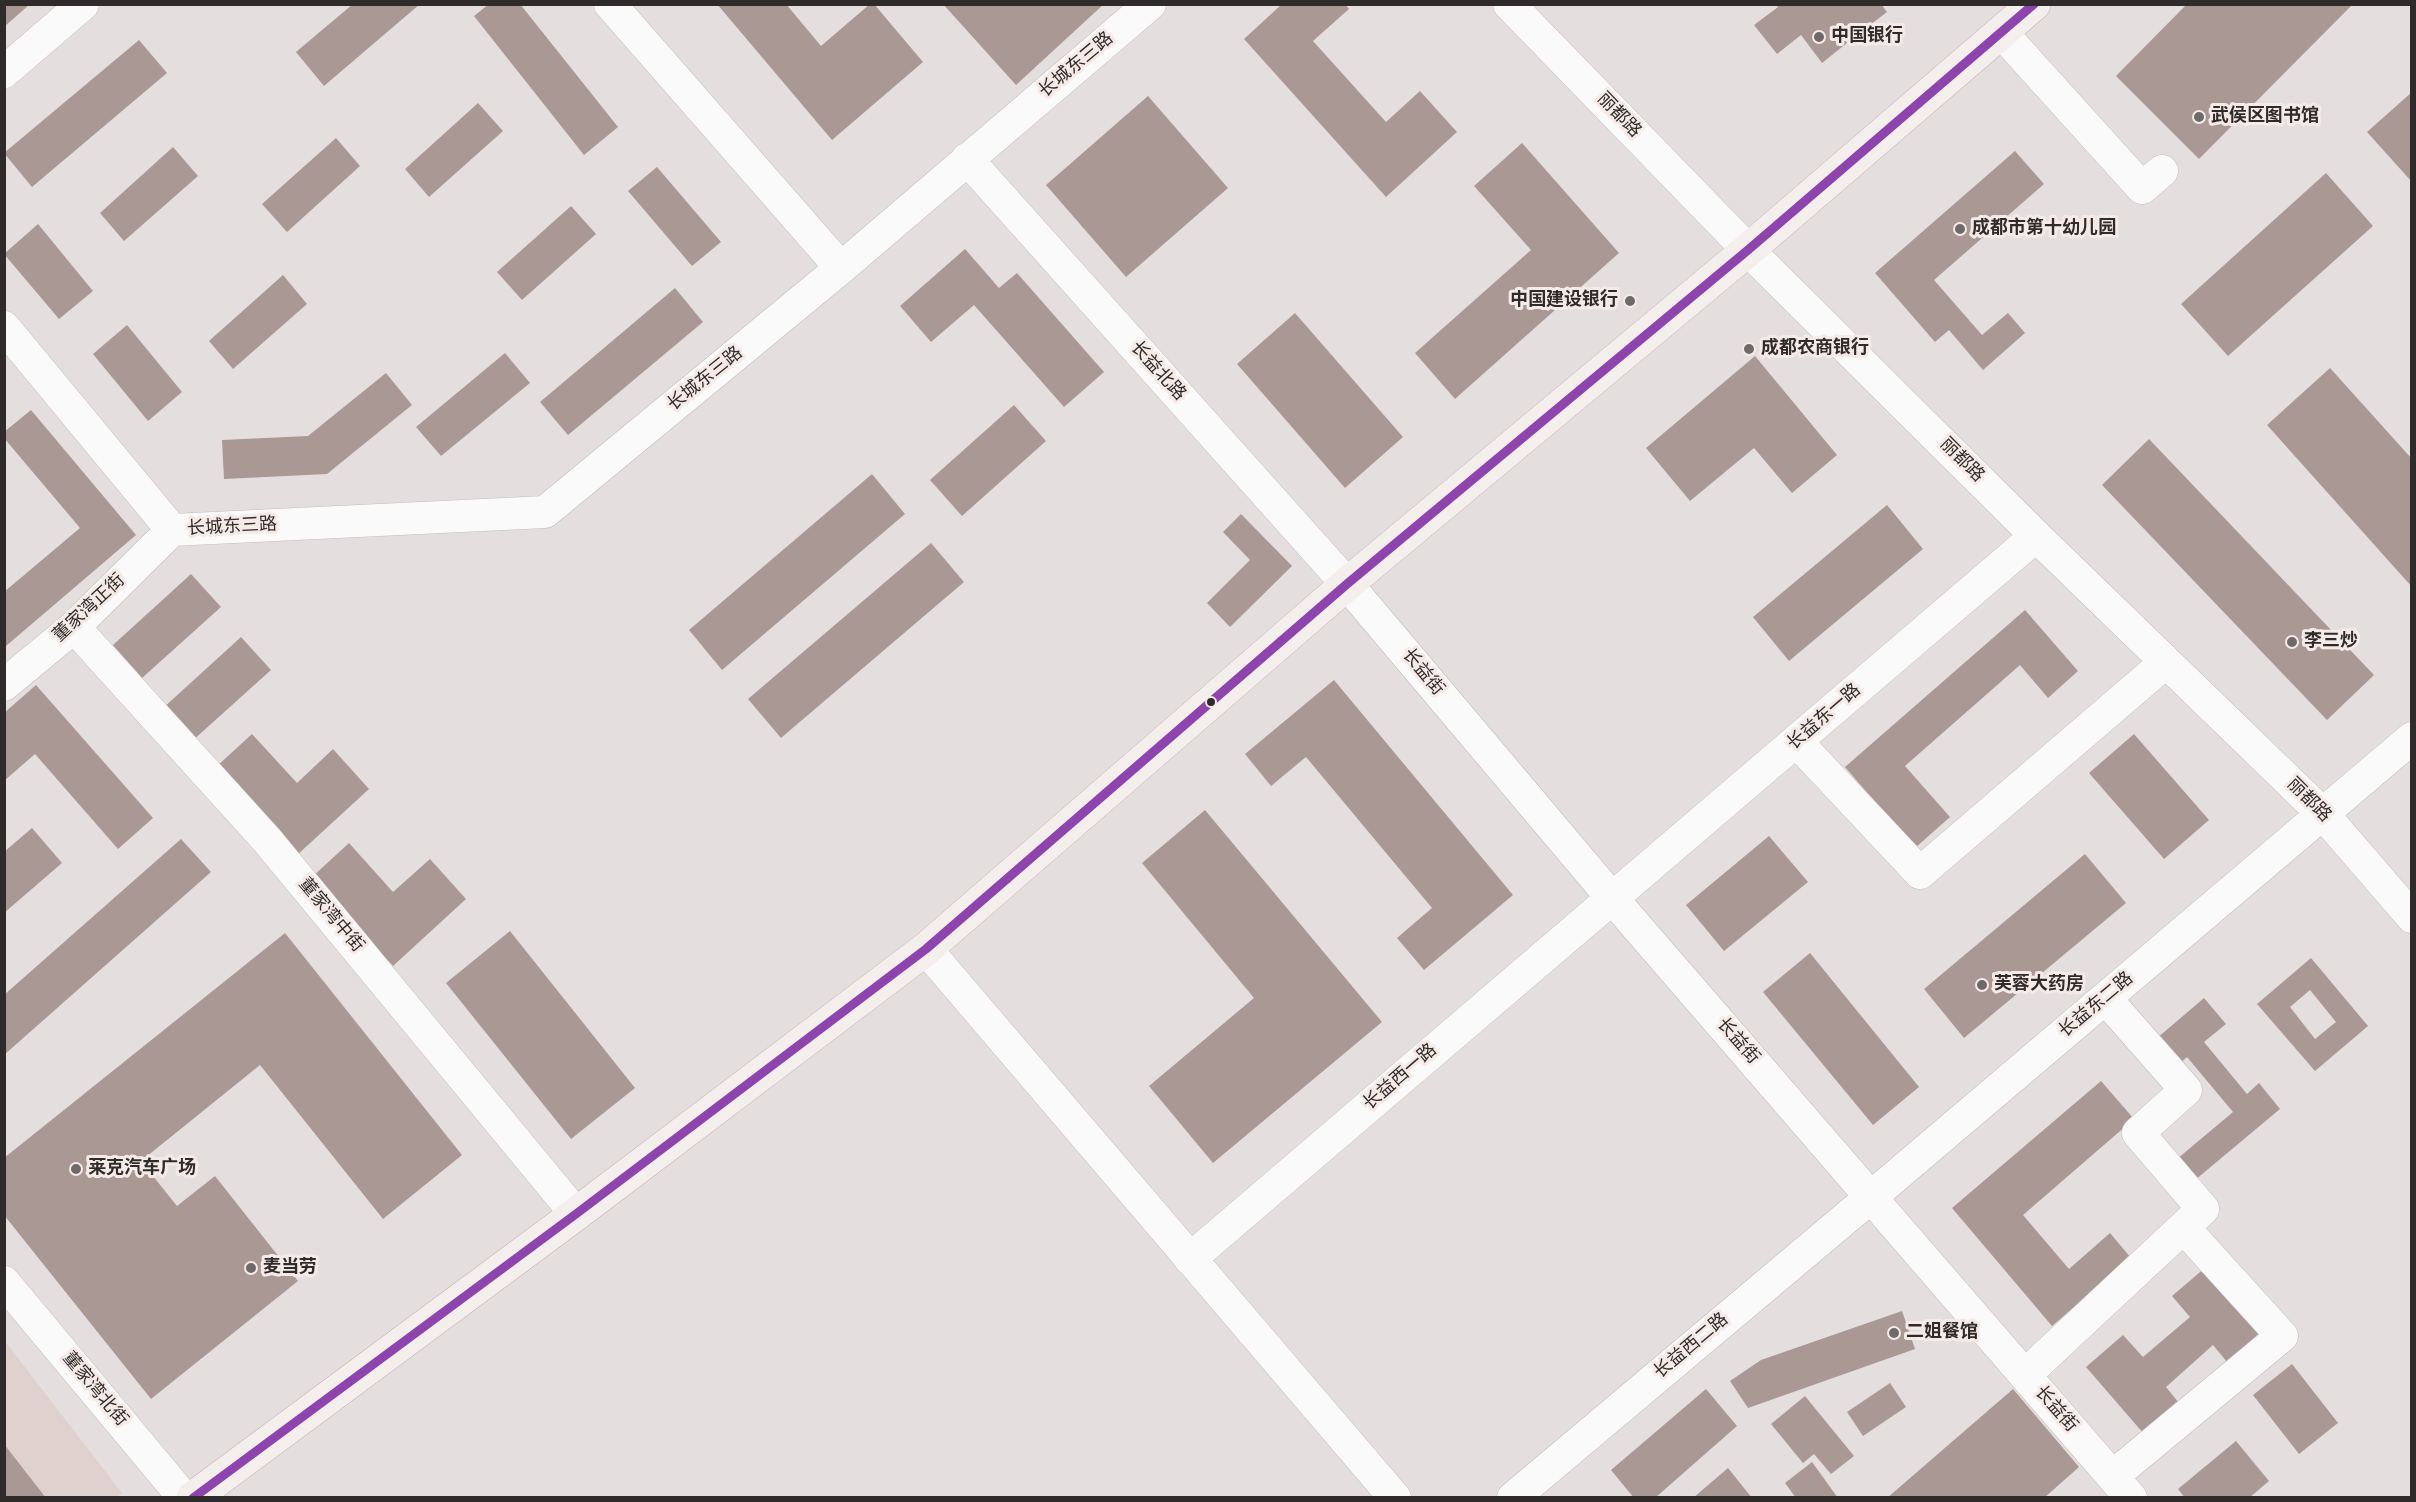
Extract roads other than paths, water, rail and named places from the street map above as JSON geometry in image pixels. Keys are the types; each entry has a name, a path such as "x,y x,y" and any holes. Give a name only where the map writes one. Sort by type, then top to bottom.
{"main road":[{"path":"193,1497 576,1214 926,949 1347,584 1748,250 2034,4"}],"street":[{"path":"4,72 83,4"},
{"path":"610,4 842,268"},
{"name":"长城东三路","path":"172,530 545,512 842,268 1150,4"},
{"name":"丽都路","path":"1509,4 1748,250 2036,536 2323,814 2412,917"},
{"path":"2001,32 2101,124 2142,188 2162,171"},
{"name":"长益北路","path":"967,159 1347,584"},
{"path":"4,327 172,530"},
{"name":"董家湾正街","path":"4,685 74,627 172,530"},
{"name":"长益东一路","path":"1612,898 2036,536"},
{"name":"长益街","path":"1347,584 1612,898 2122,1487"},
{"name":"董家湾中街","path":"74,627 267,840 576,1214"},
{"path":"1797,742 1920,873 2166,662"},
{"name":"长益东二路","path":"1871,1197 2412,738"},
{"name":"长益西一路","path":"1190,1259 1612,898"},
{"path":"926,949 1395,1497"},
{"path":"2025,1374 2203,1209 2138,1133 2186,1090 2106,999"},
{"name":"长益西二路","path":"1513,1497 1871,1197"},
{"path":"2122,1487 2282,1336 2184,1228"},
{"name":"董家湾北街","path":"4,1282 184,1497"}],"place":[{"name":"中国银行","path":"1819,37"},
{"name":"武侯区图书馆","path":"2199,117"},
{"name":"成都市第十幼儿园","path":"1960,229"},
{"name":"中国建设银行","path":"1630,301"},
{"name":"成都农商银行","path":"1749,349"},
{"name":"李三炒","path":"2292,642"},
{"name":"芙蓉大药房","path":"1982,985"},
{"name":"莱克汽车广场","path":"76,1169"},
{"name":"麦当劳","path":"251,1268"},
{"name":"二姐餐馆","path":"1894,1333"}]}
